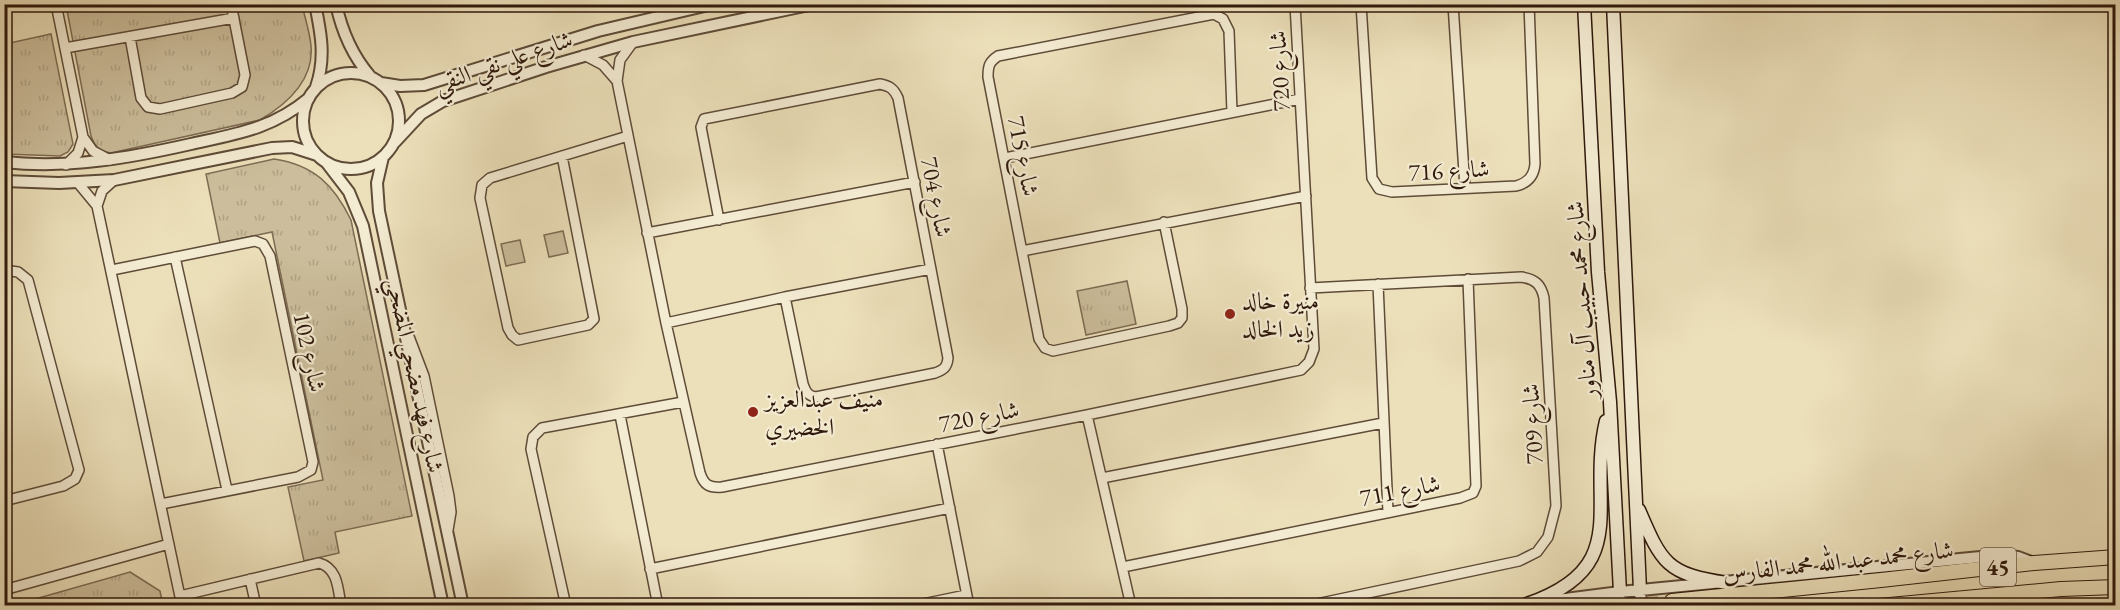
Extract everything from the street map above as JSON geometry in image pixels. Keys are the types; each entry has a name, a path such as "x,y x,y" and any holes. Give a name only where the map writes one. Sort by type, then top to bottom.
{"main road":[{"name":"شارع محمد حبيب آل مناور","path":"1584,4 1598,273 1610,402 1620,592"},
{"name":"شارع محمد حبيب آل مناور","path":"1613,4 1640,590"},
{"path":"1524,605 1548,597 1568,585 1583,570 1594,553 1601,523 1602,447 1610,402"},
{"path":"1636,501 1657,550 1669,565 1691,577 1727,582"},
{"name":"شارع محمد عبد الله محمد الفارس","path":"1672,601 2034,563 2115,557"},
{"name":"شارع محمد عبد الله محمد الفارس","path":"1879,606 2115,587"}],"street":[{"path":"56,4 83,137 93,151 110,161"},
{"path":"130,37 141,98 148,107 160,109 232,93 242,87 245,75 231,4"},
{"path":"315,4 323,55 315,88 304,110 304,128 309,145 326,162 337,167 356,169 373,164 383,157 395,142 399,120 398,110 388,90 381,83 359,73 347,73 325,81 315,88"},
{"path":"336,4 345,38 370,77"},
{"name":"شارع علي نقي النقي","path":"381,83 417,86 598,31 713,4"},
{"name":"شارع علي نقي النقي","path":"395,142 411,122 432,107 480,88 633,42 814,4"},
{"name":"شارع 720","path":"633,42 620,60 617,81 683,402 703,481 714,488 1087,415 1301,370 1309,362 1314,349 1295,4"},
{"name":"شارع 716","path":"1361,4 1371,173 1373,182 1379,189 1388,192 1516,186 1528,180 1534,173 1529,4"},
{"path":"1453,4 1465,188"},
{"name":"شارع 715","path":"1164,222 1182,318 1169,326 1053,351 1045,348 1039,339 988,77 988,67 991,61 998,56 1214,14 1223,19 1229,31 1232,112"},
{"path":"64,48 234,18"},
{"path":"585,55 603,65 617,81"},
{"path":"477,68 473,74 473,80 480,88"},
{"name":"شارع 704","path":"719,220 701,127 702,122 709,116 880,84 894,90 898,98 915,182 948,358 947,366 935,373 816,398 811,396 805,391 803,384 785,297"},
{"path":"4,162 66,165 110,161 221,138 254,130 276,121 309,98"},
{"path":"1005,158 1300,99"},
{"path":"562,156 594,319 588,325 518,340 508,328 480,190 490,178 562,156 628,136"},
{"path":"66,165 78,153 83,137"},
{"path":"221,138 226,147 225,157"},
{"path":"4,181 78,183 114,180 282,147 317,154"},
{"name":"شارع فهد مضحي المضحي","path":"383,157 378,174 377,192 463,606"},
{"name":"شارع فهد مضحي المضحي","path":"326,162 343,181 355,203 368,250 443,606"},
{"path":"97,207 102,191 114,180"},
{"path":"647,233 915,182"},
{"path":"78,183 97,207 181,601 250,579 314,563 324,564 334,574 341,606"},
{"path":"1022,251 1306,196"},
{"name":"شارع 102","path":"112,270 255,241 263,244 270,256 313,462 311,470 298,477 161,504"},
{"path":"368,250 377,244 388,248"},
{"path":"176,257 226,490"},
{"path":"666,323 931,269"},
{"path":"4,270 18,272 28,280 79,470 75,479 63,486 4,501"},
{"name":"شارع 709","path":"1307,606 1519,561 1537,552 1548,537 1556,506 1542,289 1538,283 1530,278 1468,279 1311,288"},
{"name":"شارع 711","path":"1123,567 1468,496 1473,493 1476,486 1468,279"},
{"path":"1378,284 1388,512"},
{"path":"566,606 531,449 533,437 542,428 683,402"},
{"path":"620,415 658,606"},
{"path":"1087,415 1131,606"},
{"path":"1102,478 1383,423"},
{"path":"937,444 969,606"},
{"path":"650,569 950,508"},
{"path":"4,590 170,544"},
{"path":"1519,606 1620,592 2001,555 2018,557 2034,563"},
{"path":"250,579 256,606"},
{"path":"1640,590 1641,606"},
{"path":"1620,592 1621,606"},
{"path":"1989,606 2036,592"},
{"path":"913,606 966,594"}],"green space":[{"path":"66,5 302,5 309,31 311,58 308,70 297,90 289,99 260,120 111,153 98,148 91,136"},
{"path":"51,34 73,144 68,152 60,156 5,154 5,44"},
{"path":"274,159 301,166 321,179 330,187 351,220 412,516 335,532 339,553 304,561 288,487 323,480 272,232 220,243 206,174"},
{"path":"563,231 568,253 549,257 544,235"},
{"path":"520,240 525,262 506,266 501,244"},
{"path":"1127,281 1136,324 1086,335 1077,291"},
{"path":"130,572 160,591 163,605 14,605"}],"tunnel":[{"path":"1624,606 1672,601"}],"place":[{"name":"منيرة خالد زيد الخالد","path":"1230,314"},
{"name":"منيف عبدالعزيز الخضيري","path":"753,412"}]}
